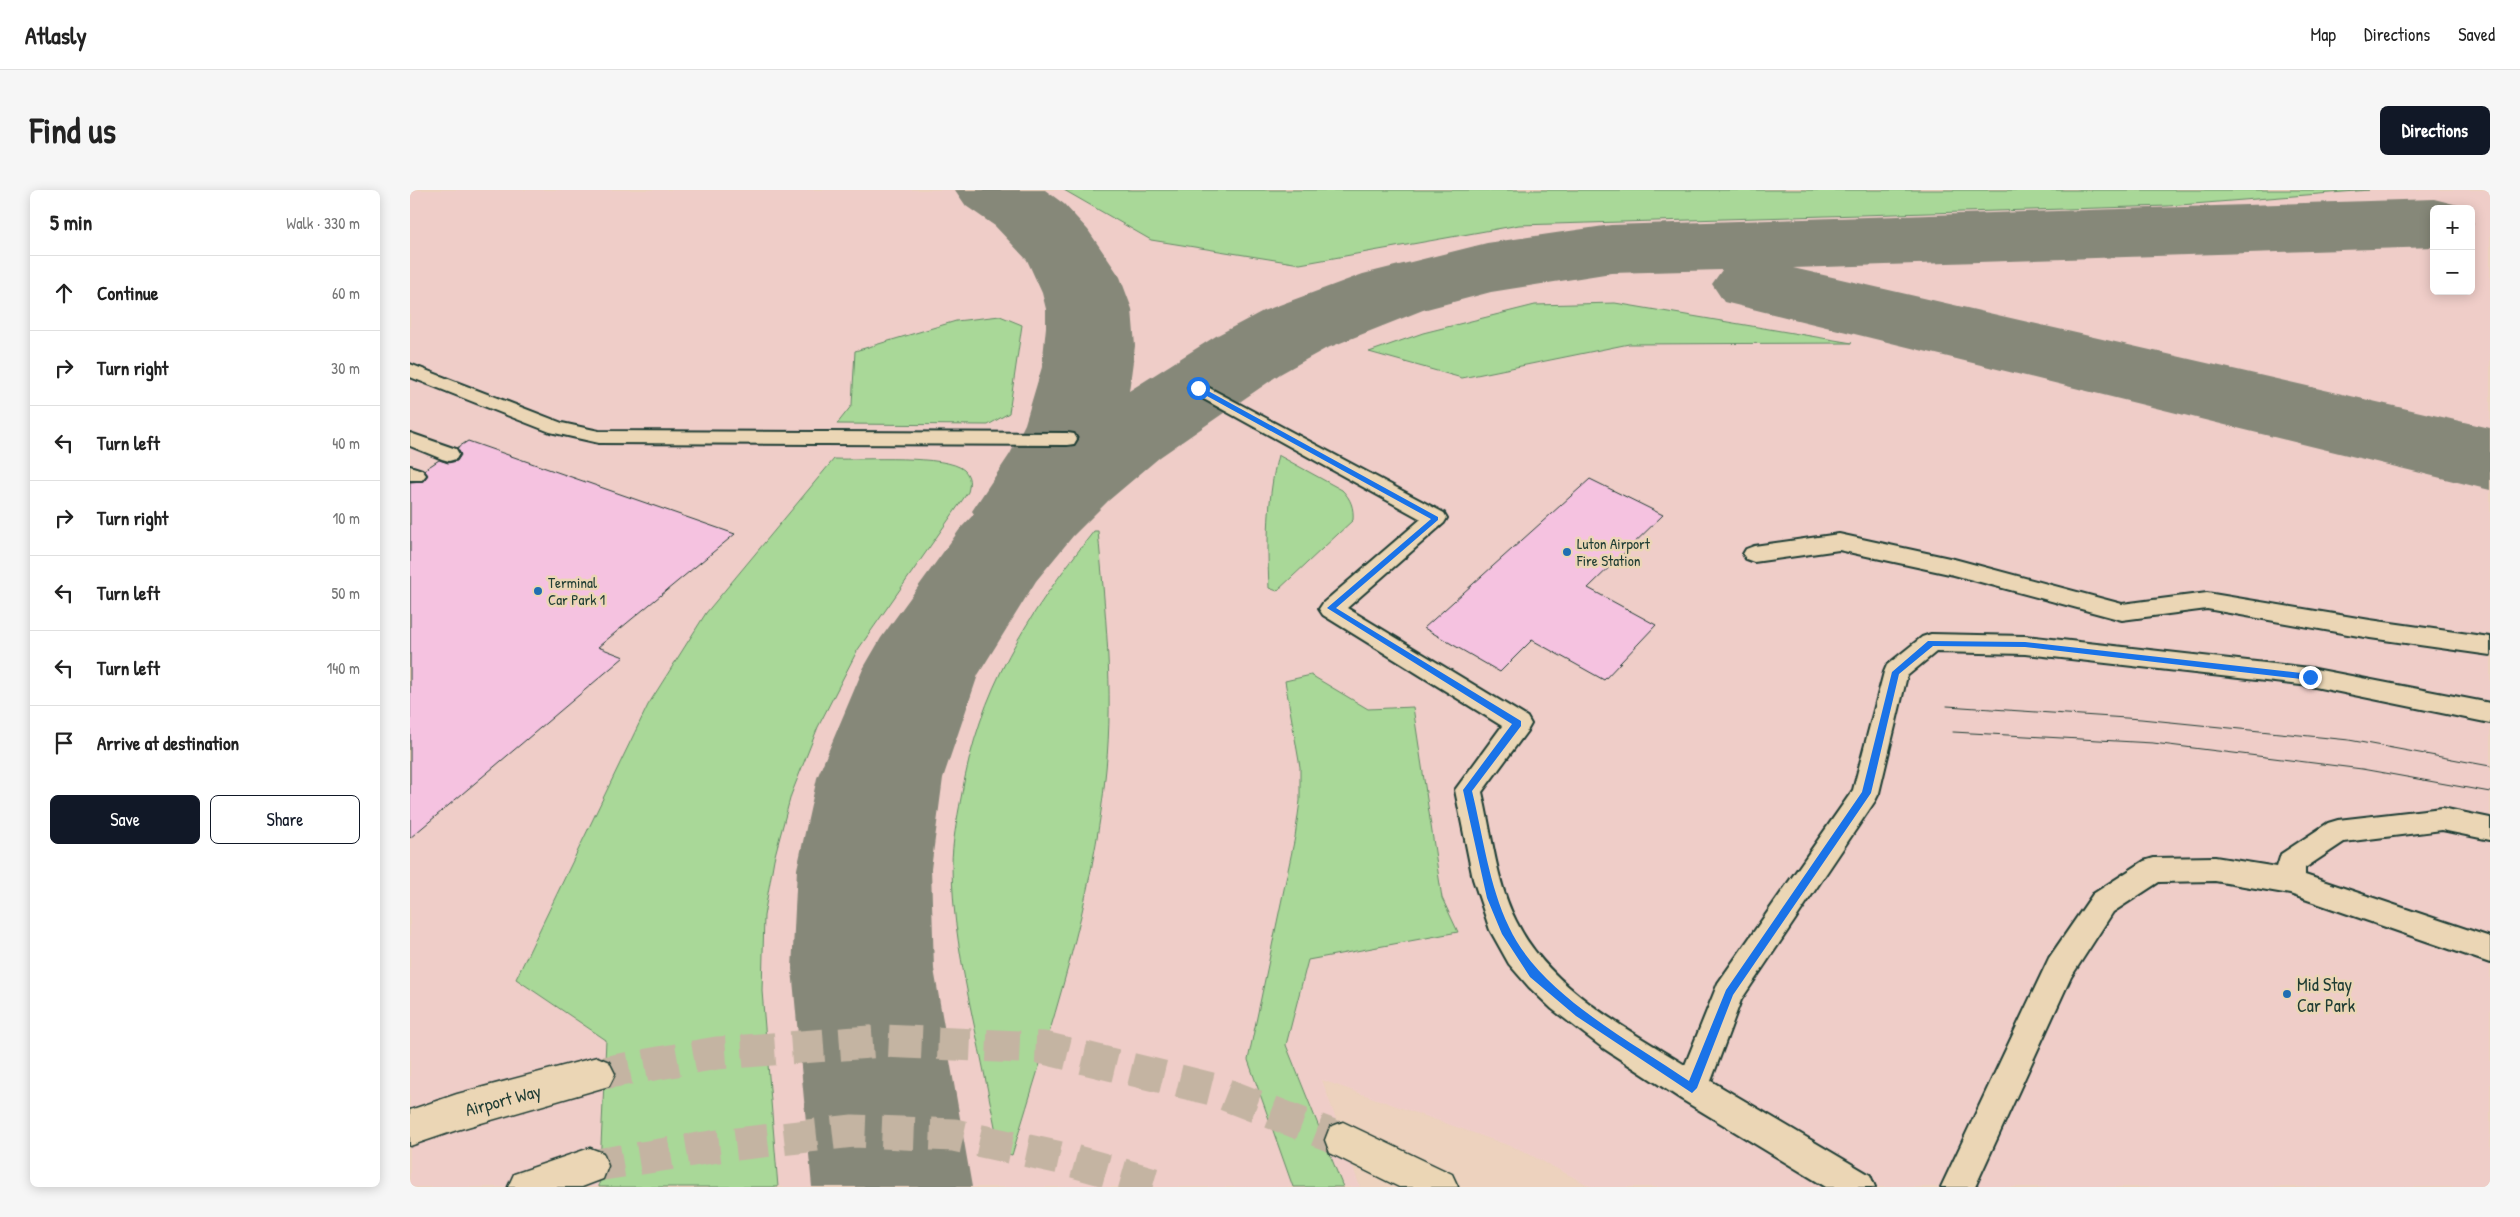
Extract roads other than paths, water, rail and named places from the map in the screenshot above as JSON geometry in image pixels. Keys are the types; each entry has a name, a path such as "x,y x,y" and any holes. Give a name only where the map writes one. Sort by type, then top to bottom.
{"street":[{"name":"Airport Way","path":"410,1128 457,1112 598,1074"},
{"path":"1343,1140 1439,1187"},
{"path":"528,1187 590,1166"}],"lane":[{"path":"410,370 557,428 598,437 1067,439"},
{"path":"1198,388 1436,518 1331,608 1518,724 1468,790 1492,898 1506,931 1534,974 1580,1013 1692,1088 1858,1187"},
{"path":"410,439 449,454"},
{"path":"1754,554 1839,542 1954,567 2122,612 2207,601 2370,629 2490,646"},
{"path":"1692,1088 1729,993 1866,793 1896,672 1931,643 2025,644 2310,677 2490,713"},
{"path":"2290,882 2292,862 2338,831 2442,819 2490,829"},
{"path":"1958,1187 2060,968 2103,903 2154,870 2215,869 2290,882 2490,950"}],"tunnel":[{"path":"597,1074 717,1053 884,1041 1044,1048 1212,1089 1343,1140"},
{"path":"590,1166 718,1146 853,1131 954,1135 1070,1160 1165,1187"}],"tram line":[{"path":"1947,706 2141,719 2349,740 2490,766"},
{"path":"1953,732 2153,743 2362,769 2490,792"}],"place":[{"name":"Luton Airport Fire Station","path":"1567,552"},
{"name":"Terminal Car Park 1","path":"538,591"},
{"name":"Mid Stay Car Park","path":"2287,994"}]}
